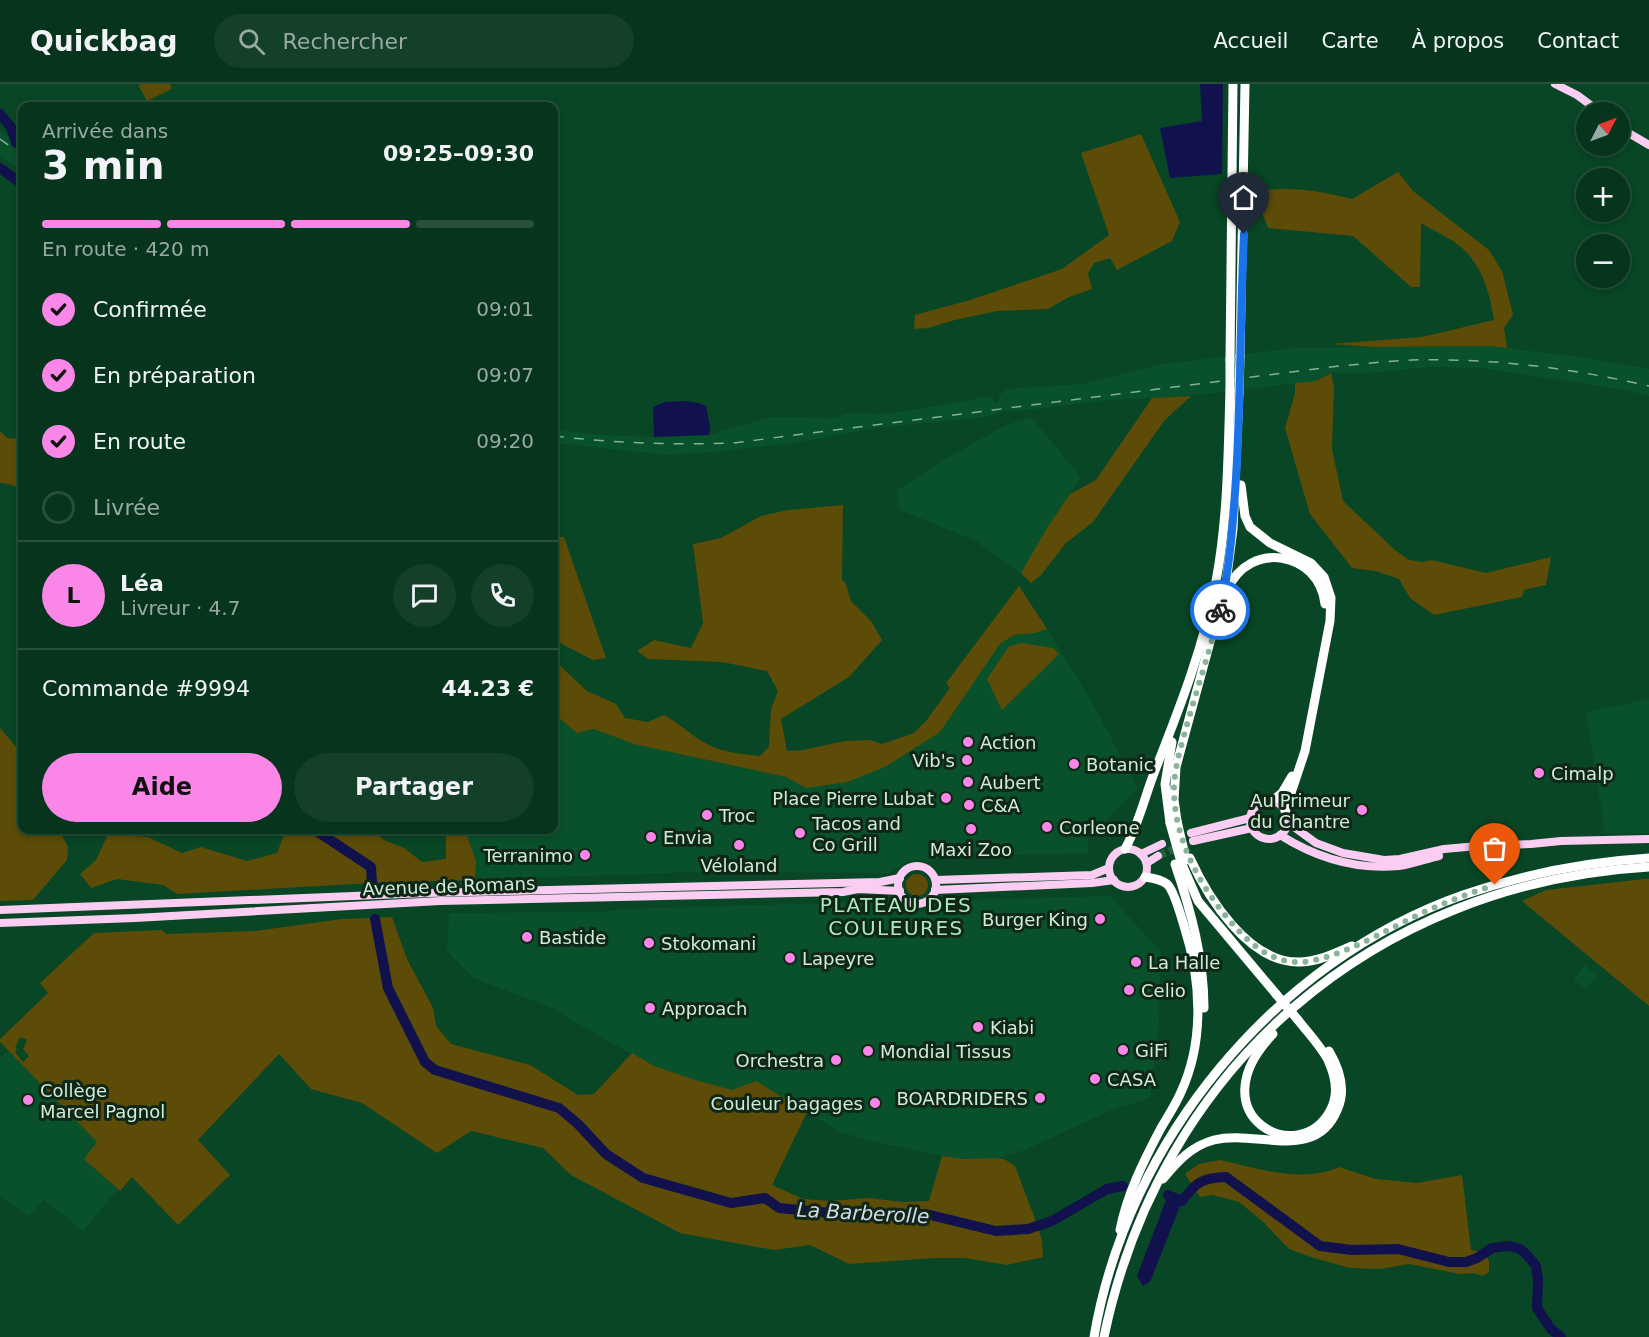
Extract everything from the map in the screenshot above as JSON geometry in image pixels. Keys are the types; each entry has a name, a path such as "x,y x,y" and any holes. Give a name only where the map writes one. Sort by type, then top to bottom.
{"highway":[{"path":"1233,84 1235,358"},
{"path":"1114,1260 1123,1213 1137,1177 1181,1092 1200,1035 1204,1007 1201,964 1183,861 1167,806 1166,784 1168,754 1204,633 1220,555 1234,391 1245,84"},
{"path":"1234,391 1241,497 1250,527 1270,543 1311,563 1324,578 1331,598 1330,621 1305,751 1286,811"},
{"path":"1171,823 1176,767 1226,583 1233,529 1238,434"},
{"path":"1216,626 1232,581 1244,568 1259,560 1278,557 1298,563 1312,573 1322,589 1325,602 1324,623 1298,759 1288,786 1272,801"},
{"path":"1125,849 1182,702"},
{"path":"1183,861 1249,942 1260,951 1291,962 1324,958 1463,895 1509,880 1577,865 1649,858"},
{"path":"1150,1193 1184,1156 1208,1142 1241,1137 1284,1142 1297,1141 1315,1135 1327,1126 1340,1103 1341,1078 1336,1063 1327,1048 1278,993 1210,908 1183,861"},
{"path":"1104,1337 1124,1259 1150,1193 1181,1138 1222,1080 1269,1030 1315,991 1358,959 1438,915 1506,891 1571,876 1649,867"},
{"path":"1145,877 1157,879 1168,885 1184,924 1193,955 1197,984 1197,1043"},
{"path":"1094,1337 1100,1306 1114,1260 1134,1208 1159,1156 1210,1080 1267,1018 1323,972 1388,930"},
{"path":"1299,1018 1328,1061 1336,1090 1333,1105 1322,1122 1303,1134 1285,1135 1268,1129 1252,1115 1245,1100 1245,1078 1253,1059 1264,1043 1315,991"}],"main road":[{"path":"1555,84 1586,102"},
{"path":"1630,134 1649,145"},
{"path":"1280,835 1287,822 1286,811 1272,801 1259,804 1254,808 1250,818 1252,828 1259,835 1268,838 1280,835 1318,855 1345,862 1371,866 1409,864 1465,848"},
{"path":"1250,818 1192,837 1252,828"},
{"path":"1287,822 1316,843 1343,853 1371,859 1400,859 1444,849 1649,841"},
{"path":"1142,854 1162,844"},
{"path":"1125,849 1142,854 1147,863 1145,877 1140,883 1132,886 1120,885 1114,880 1109,868 1114,856 1125,849"},
{"path":"1147,863 1158,856"},
{"name":"Avenue de Romans","path":"689,891 880,882 900,878 909,868 918,866 928,870 936,880 1092,875 1109,868"},
{"path":"900,878 900,891"},
{"path":"935,890 936,880"},
{"name":"Avenue de Romans","path":"0,910 428,893 843,892 858,889 900,891 907,901 916,904 926,902 935,890 1092,884 1114,880"},
{"name":"Avenue de Romans","path":"0,923 674,891"}],"shaded area":[{"path":"138,84 170,84 172,89 147,101"},
{"path":"1200,84 1223,84 1222,174 1170,178 1160,128 1202,121"},
{"path":"0,130 18,145 18,167 0,156"},
{"path":"1141,134 1180,222 1172,241 1117,270 1110,258 1094,263 1088,274 1092,289 1069,297 1048,309 997,311 928,328 914,329 915,315 970,300 1062,269 1109,235 1081,153"},
{"path":"1398,172 1413,191 1489,250 1502,271 1513,315 1504,328 1507,348 1489,346 1373,347 1331,344 1422,337 1494,320 1484,281 1469,255 1453,241 1421,223 1420,287 1411,287 1353,236 1268,228 1261,210 1260,191 1306,190 1352,199"},
{"path":"1489,346 1589,358 1649,369 1649,396 1483,368 1429,367 1368,373 1331,373 1316,381 1196,395 1099,401 1003,411 987,417 876,428 794,443 713,452 668,455 558,443 558,430 654,437 709,435 770,417 833,418 849,413 901,412 990,396 995,403 999,402 999,396 1005,390 1081,384 1163,364 1294,348"},
{"path":"1331,373 1334,387 1332,449 1343,501 1395,550 1409,560 1422,562 1432,560 1486,573 1551,557 1546,585 1524,590 1522,597 1434,615 1410,598 1399,579 1375,571 1352,568 1310,514 1285,428 1295,393 1295,383 1316,381"},
{"path":"1191,396 1164,421 1093,522 1066,543 1041,575 1031,583 1021,573 1047,528 1070,494 1096,480 1152,398"},
{"path":"683,401 706,406 710,426 709,435 654,437 653,407 664,402"},
{"path":"1031,417 1081,477 1021,573 974,540 900,510 896,491 945,459 995,431"},
{"path":"0,431 7,438 18,439 18,487 0,483"},
{"path":"843,505 842,580 845,582 851,601 871,621 882,640 849,677 781,719 787,751 845,741 869,740 882,744 914,733 926,721 950,688 946,683 1019,586 1047,629 1014,635 1000,644 940,732 885,767 847,782 806,788 786,777 634,744 594,729 577,733 558,717 558,664 587,691 616,704 625,718 648,722 664,715 700,740 721,750 760,756 769,747 771,709 778,691 767,671 722,662 648,659 637,651 654,640 691,648 703,623 693,544 721,538 761,516 788,510"},
{"path":"558,537 564,537 606,658 593,660 560,643 558,633"},
{"path":"1047,629 1093,704 1138,789 1088,838 1089,854 944,855 935,861 911,860 890,873 696,872 475,880 476,861 466,834 558,834 558,717 577,733 594,729 634,744 786,777 806,788 940,732 1000,644 1014,635"},
{"path":"1021,643 1053,648 1059,654 1002,710 987,679 1009,646"},
{"path":"1649,699 1649,833 1608,834 1605,832 1586,712"},
{"path":"0,728 18,751 18,834 61,834 68,847 67,860 33,900 0,901"},
{"path":"108,834 148,837 182,853 201,847 247,861 277,853 284,834 377,834 384,840 404,848 422,862 446,859 446,834 466,834 476,861 475,880 372,883 177,894 163,885 117,879 91,888 80,874 96,860"},
{"path":"917,874 925,877 928,885 925,893 917,896 909,893 906,885 909,877"},
{"path":"1649,879 1649,1006 1522,901 1546,890"},
{"path":"1110,896 1161,952 1159,1023 1150,1098 1112,1110 1025,1150 998,1158 964,1159 871,1141 840,1132 756,1081 732,1090 654,1066 550,1007 473,978 447,951 449,913 602,912 626,909 892,901 908,912 929,911 952,900"},
{"path":"392,917 407,959 433,1008 436,1026 451,1044 530,1065 578,1095 594,1094 632,1053 654,1066 732,1090 756,1081 807,1112 772,1185 803,1199 830,1201 869,1198 903,1202 929,1201 942,1156 1006,1160 1015,1166 1042,1240 1043,1257 1007,1265 965,1258 849,1264 810,1245 774,1250 680,1233 571,1175 543,1148 471,1131 437,1153 362,1103 311,1089 279,1054 198,1140 230,1175 178,1225 132,1177 120,1191 84,1159 97,1142 0,1042 0,1039 48,993 40,983 94,933 162,930 166,934 255,931 342,919","holes":["20,1037 27,1040 23,1049 29,1056 23,1062 15,1052 17,1049 15,1048"]},
{"path":"1585,965 1597,976 1585,989 1573,979"},
{"name":"Collège Marcel Pagnol","path":"7,1050 98,1142 84,1159 118,1189 83,1231 44,1200 29,1216 0,1197 0,1059"},
{"path":"1220,1160 1295,1174 1325,1172 1339,1167 1376,1179 1417,1183 1462,1175 1471,1250 1484,1252 1489,1261 1489,1272 1483,1276 1474,1273 1460,1274 1409,1264 1380,1269 1350,1268 1289,1249 1262,1221 1239,1202 1213,1195 1200,1197 1185,1174 1199,1164"},
{"path":"1168,1195 1182,1201 1150,1282 1143,1286 1137,1276"}],"waterway":[{"name":"La Barberolle","path":"0,114 11,127 16,143"},
{"name":"La Barberolle","path":"0,168 18,181"},
{"name":"La Barberolle","path":"321,834 371,867 372,883"},
{"name":"La Barberolle","path":"375,919 388,988 425,1062 435,1070 559,1108 578,1124 606,1154 643,1178 731,1203 765,1198 779,1208 851,1215 926,1214 996,1231 1028,1229 1052,1221 1107,1189 1123,1186"},
{"name":"La Barberolle","path":"1168,1195 1182,1201 1200,1182 1211,1178 1226,1177 1320,1246 1352,1250 1398,1249 1449,1262 1466,1262 1492,1248 1510,1246 1520,1249 1536,1266 1537,1308 1551,1329 1561,1337"}],"tunnel":[{"path":"1158,856 1193,841"}],"railway":[{"path":"0,139 18,152"},
{"path":"558,436 643,443 733,443 1339,366 1412,360 1472,361 1531,366 1590,374 1649,386"}],"way so far":[{"path":"1220,610 1176,767 1174,800 1177,821 1198,875 1209,895 1249,942 1260,951 1281,960 1302,962 1324,958 1463,895 1495,885"}],"place":[{"name":"Action","path":"968,742"},
{"name":"Vib's","path":"967,760"},
{"name":"Botanic","path":"1074,764"},
{"name":"Cimalp","path":"1539,773"},
{"name":"Aubert","path":"968,782"},
{"name":"Place Pierre Lubat","path":"946,798"},
{"name":"C&A","path":"969,805"},
{"name":"Au Primeur du Chantre","path":"1362,810"},
{"name":"Troc","path":"707,815"},
{"name":"Corleone","path":"1047,827"},
{"name":"Maxi Zoo","path":"971,829"},
{"name":"Tacos and Co Grill","path":"800,833"},
{"name":"Envia","path":"651,837"},
{"name":"Véloland","path":"739,845"},
{"name":"Terranimo","path":"585,855"},
{"name":"Burger King","path":"1100,919"},
{"name":"Bastide","path":"527,937"},
{"name":"Stokomani","path":"649,943"},
{"name":"Lapeyre","path":"790,958"},
{"name":"La Halle","path":"1136,962"},
{"name":"Celio","path":"1129,990"},
{"name":"Approach","path":"650,1008"},
{"name":"Kiabi","path":"978,1027"},
{"name":"GiFi","path":"1123,1050"},
{"name":"Mondial Tissus","path":"868,1051"},
{"name":"Orchestra","path":"836,1060"},
{"name":"CASA","path":"1095,1079"},
{"name":"BOARDRIDERS","path":"1040,1098"},
{"name":"Collège Marcel Pagnol","path":"28,1100"},
{"name":"Couleur bagages","path":"875,1103"}],"district":[{"name":"PLATEAU DES COULEURES","path":"896,916"}],"route":[{"path":"1220,610 1233,529 1244,234"}]}
